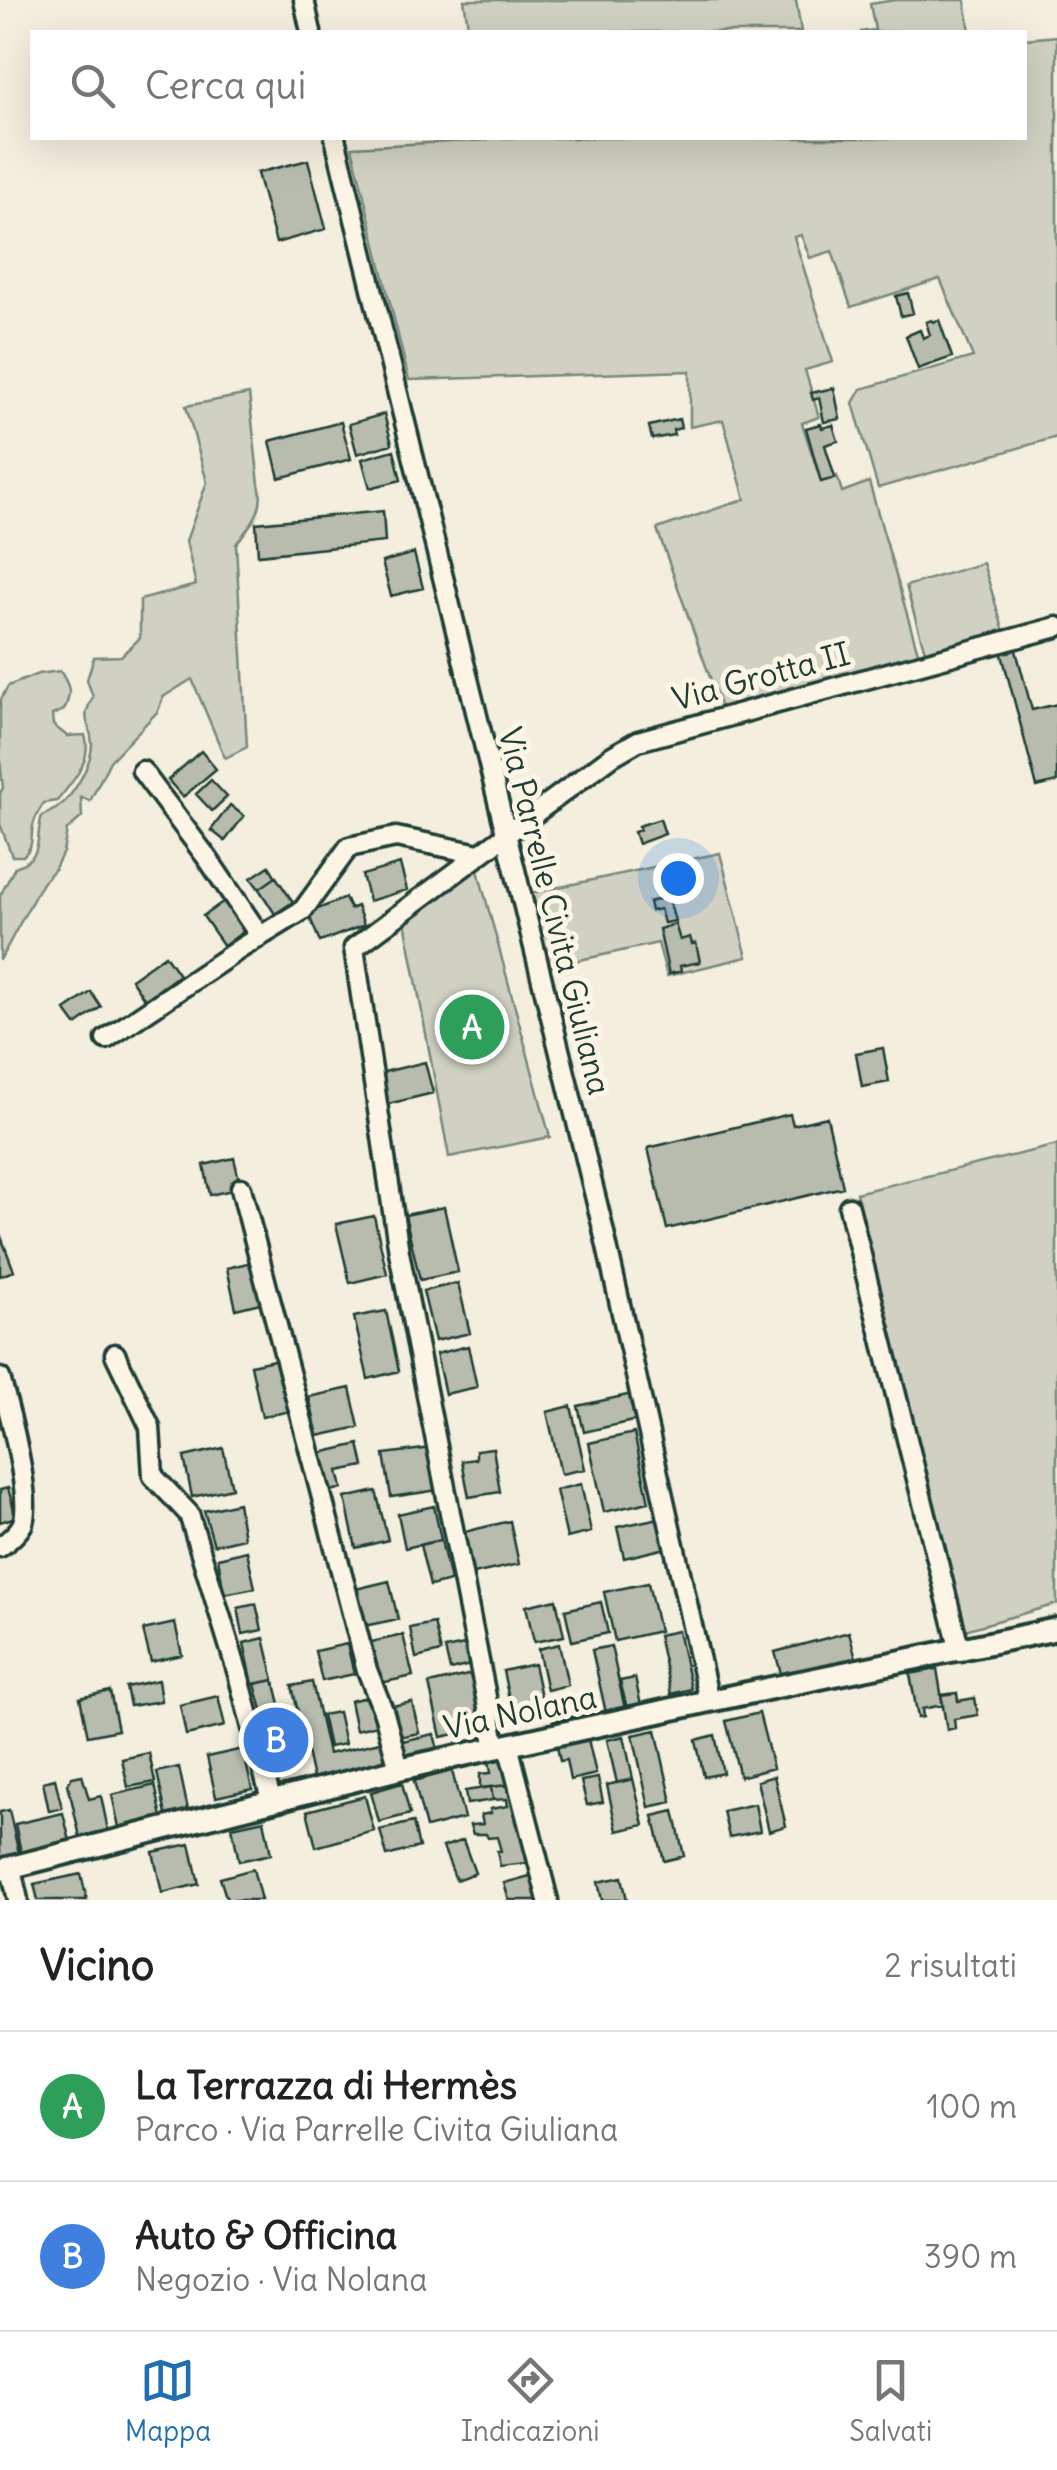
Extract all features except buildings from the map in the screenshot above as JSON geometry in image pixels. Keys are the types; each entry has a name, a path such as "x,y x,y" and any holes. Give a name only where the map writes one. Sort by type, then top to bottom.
{"street":[{"path":"304,0 311,30"},
{"name":"Via Parrelle Civita Giuliana","path":"335,140 602,1224 709,1701"},
{"name":"Via Grotta II","path":"502,1747 399,1252 354,948 612,756 638,741 1057,627"},
{"path":"142,772 260,936"},
{"path":"106,1039 304,910 349,847 396,837 479,854"},
{"path":"241,1188 367,1670 400,1770"},
{"path":"849,1207 960,1651"},
{"path":"115,1354 150,1427 152,1476 189,1514 272,1800"},
{"path":"0,1378 11,1414 26,1506 24,1522 0,1547"},
{"name":"Via Nolana","path":"6,1870 400,1770 1057,1629"},
{"path":"502,1747 548,1900"},
{"path":"6,1870 18,1900"}],"shaded area":[{"path":"464,0 796,0 801,30 469,30"},
{"path":"965,0 970,30 875,30 870,4"},
{"path":"1057,36 1057,437 878,488 853,403 861,389 973,357 940,279 851,307 832,251 810,258 801,235 794,237 833,362 805,370 819,417 802,423 821,482 837,476 842,492 869,482 919,656 722,711 657,529 745,499 723,420 690,427 690,371 409,380 352,147 487,140 1027,140 1027,39"},
{"path":"249,394 261,493 256,516 236,544 247,747 225,758 192,679 163,697 158,711 110,761 90,801 81,797 82,817 67,830 54,870 42,883 0,960 0,896 15,867 35,852 42,816 69,796 89,761 92,744 86,717 93,697 87,680 94,657 121,656 140,638 140,600 196,585 186,541 207,482 186,406"},
{"path":"983,563 1005,635 926,655 906,586"},
{"path":"60,671 69,694 64,710 52,715 53,725 67,736 85,735 84,762 57,801 44,803 40,808 27,852 12,856 0,824 0,701 8,686 38,674"},
{"path":"720,853 747,957 667,976 658,943 548,967 531,893"},
{"path":"476,863 550,1137 449,1157 404,916"},
{"path":"1057,1145 1057,1604 965,1630 856,1193"}],"place":[{"name":"La Terrazza di Hermès","path":"472,1027"},
{"name":"Auto & Officina","path":"276,1740"}]}
